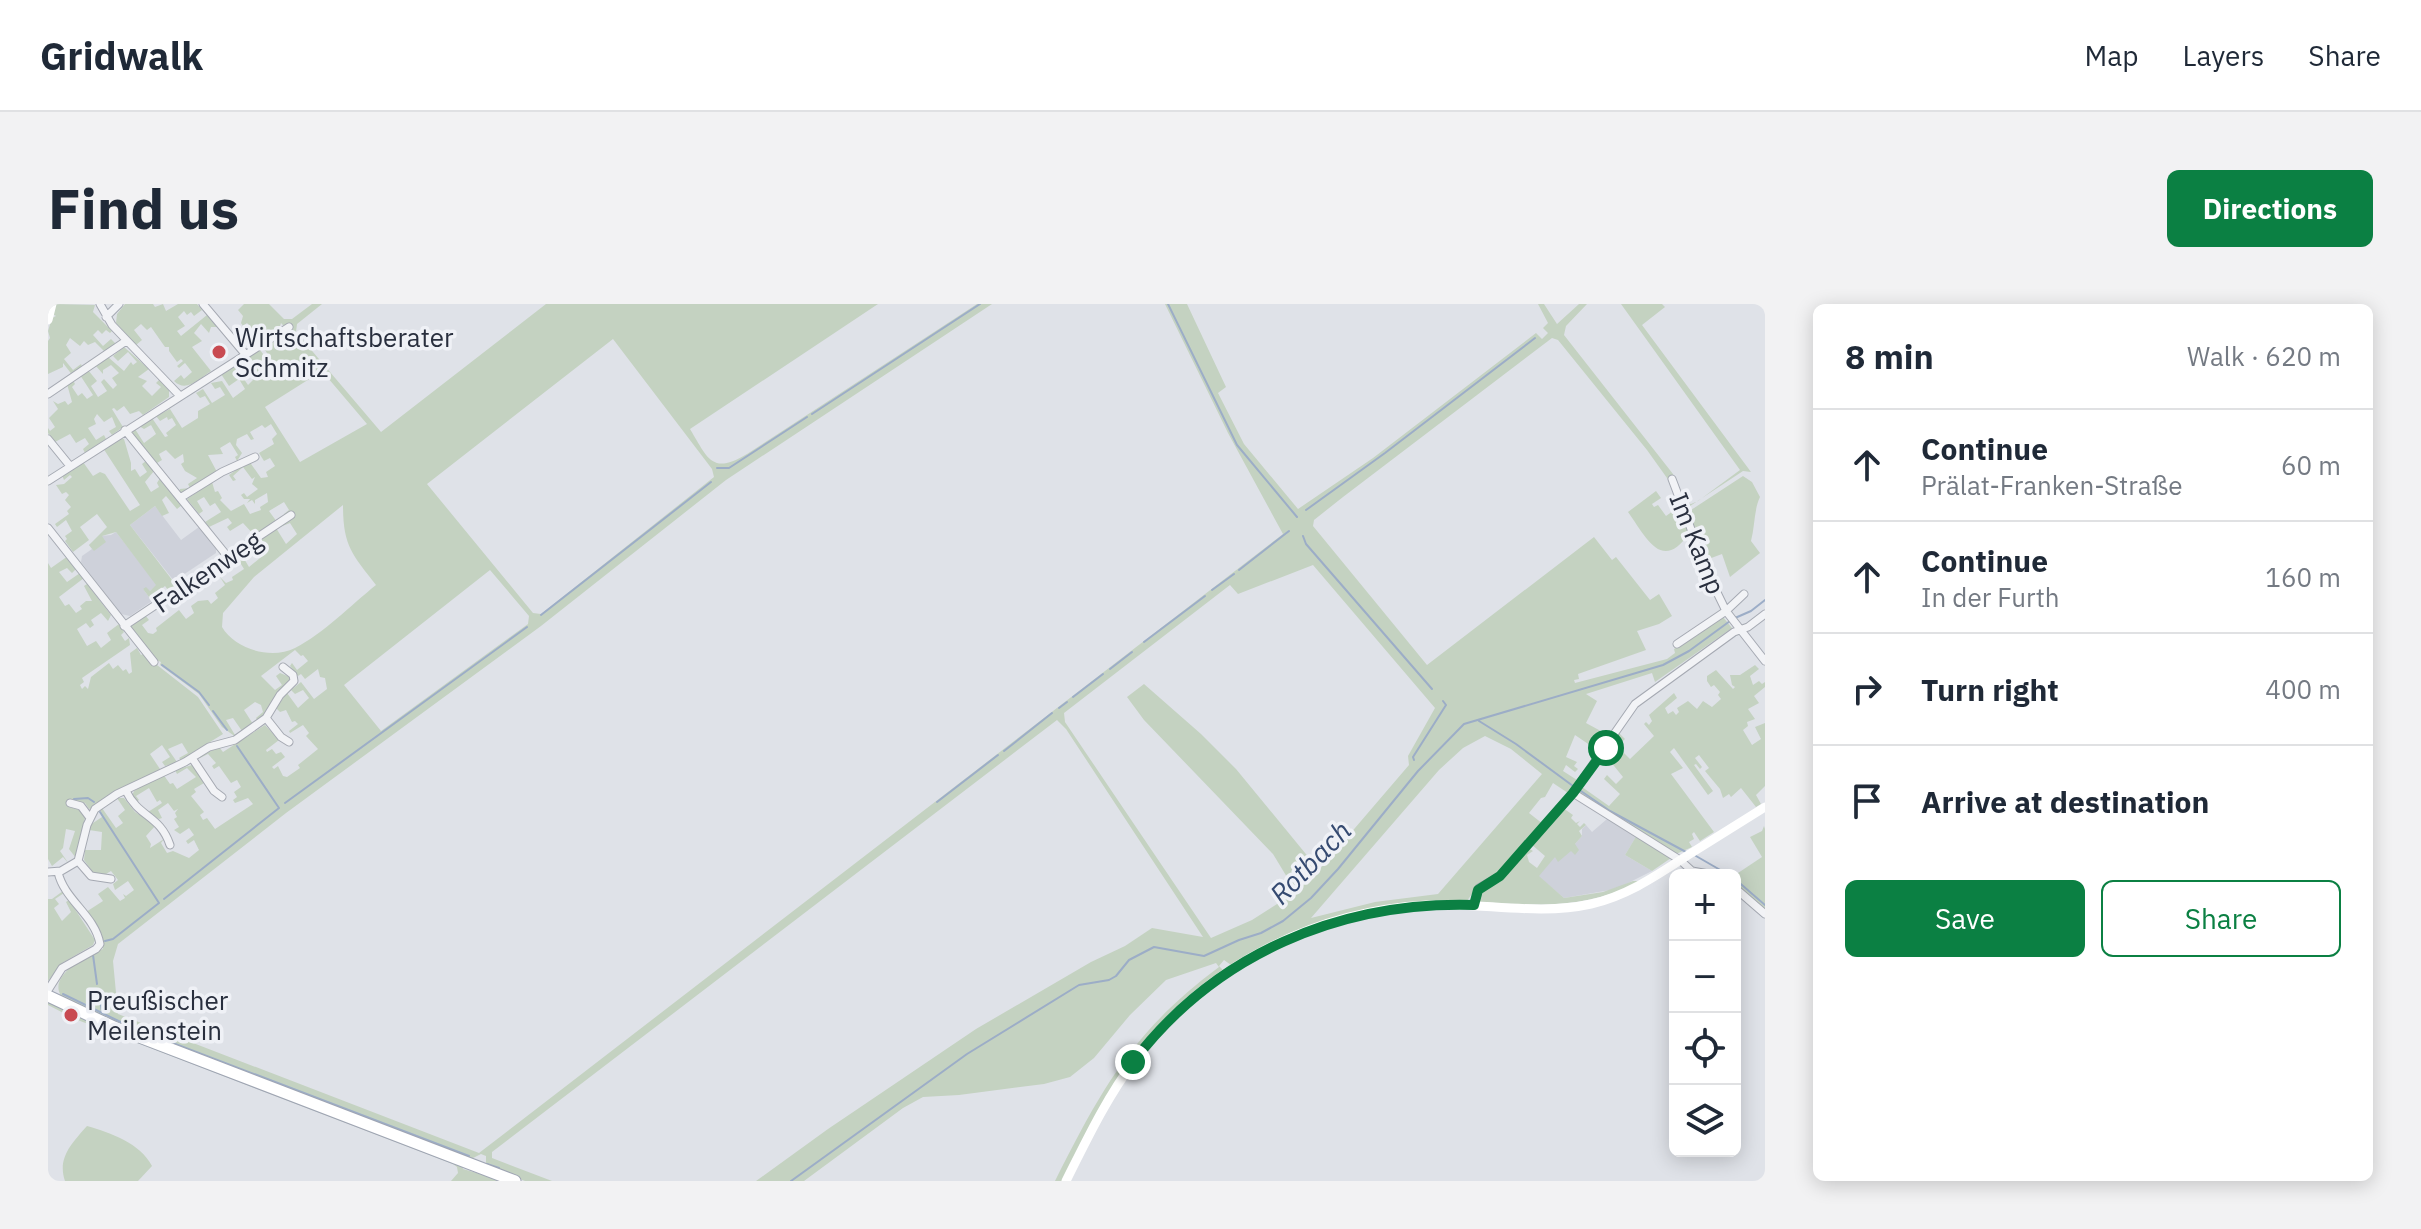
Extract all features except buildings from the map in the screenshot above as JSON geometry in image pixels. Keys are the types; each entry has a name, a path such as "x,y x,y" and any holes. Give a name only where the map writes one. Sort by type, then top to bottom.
{"main road":[{"path":"48,993 101,1022 515,1181"}],"street":[{"path":"48,320 52,304"},
{"path":"100,304 106,317 126,341 180,396"},
{"path":"106,317 119,304"},
{"path":"203,304 246,355"},
{"path":"48,481 289,327"},
{"path":"48,394 126,341"},
{"path":"125,430 228,557"},
{"path":"48,439 70,466"},
{"path":"180,498 222,472 255,457"},
{"name":"Im Kamp","path":"1672,479 1708,574 1731,618 1765,661"},
{"name":"Falkenweg","path":"124,626 291,515"},
{"path":"48,528 154,662"},
{"path":"1474,905 1479,888 1500,876 1575,790 1635,704 1731,618 1744,594"},
{"path":"1731,618 1748,627 1765,614"},
{"path":"1677,644 1731,618"},
{"path":"48,872 58,872 78,861 95,809 117,794 209,747 235,740 266,718 279,696 294,681 293,675 283,667"},
{"path":"266,718 289,742"},
{"path":"192,758 214,791 222,797"},
{"path":"1575,790 1687,856 1691,869"},
{"path":"126,791 137,809 157,821 170,845"},
{"path":"70,803 81,806 90,818"},
{"path":"1066,1181 1107,1101 1148,1043 1189,1001 1238,965 1302,932 1348,917 1404,907 1474,905 1559,908 1592,904 1629,891 1656,877 1765,807"},
{"path":"78,861 91,876 111,879"},
{"path":"48,993 62,968 100,944 94,927 62,884 58,872"},
{"path":"1741,893 1765,914"}],"shaded area":[{"path":"155,506 181,540 199,527 216,549 216,553 174,581 130,525"},
{"path":"116,532 157,585 150,591 143,589 152,601 130,616 121,614 81,562 82,556 92,549 89,545 101,536"},
{"path":"1607,819 1636,837 1625,855 1652,871 1616,889 1564,898 1538,876 1555,856 1575,844 1586,825 1592,832"}],"green space":[{"path":"55,304 95,305 93,312 112,331 106,330 102,334 98,330 93,335 103,346 111,339 116,344 106,353 95,342 88,345 84,341 80,346 70,338 66,345 71,353 64,359 73,370 81,364 83,369 73,376 63,363 63,367 48,374 48,331 52,318 56,316 53,314"},
{"path":"125,304 153,304 155,307 163,304 166,311 178,304 197,304 202,310 194,316 184,311 178,317 185,326 177,331 181,336 207,315 218,327 211,327 209,333 201,324 194,333 202,341 192,347 211,371 188,385 174,381 181,375 184,379 192,372 185,363 179,368 177,366 183,361 177,362 169,347 165,347 151,327 147,330 141,324 134,330 142,340 136,345 116,323 117,314"},
{"path":"244,304 269,304 284,319 292,319 312,304 322,304 297,324 296,332 381,432 546,304 878,304 690,429 712,461 726,463 747,454 977,304 992,304 726,480 541,626 286,813 118,944 113,961 118,1014 479,1153 1283,534 1228,433 1165,304 1187,304 1226,387 1218,393 1244,444 1298,509 1373,458 1536,333 1542,339 1548,333 1543,328 1548,323 1538,304 1544,304 1557,324 1579,304 1587,304 1566,326 1564,335 1673,474 1686,503 1697,502 1687,506 1647,450 1558,340 1552,338 1343,497 1314,520 1313,526 1427,665 1594,537 1612,560 1616,557 1650,600 1659,594 1672,616 1637,631 1646,650 1578,674 1579,679 1574,680 1575,683 1667,659 1675,653 1674,649 1723,617 1732,628 1655,682 1652,673 1586,694 1597,701 1586,723 1610,736 1600,752 1575,735 1566,757 1577,762 1574,766 1578,769 1575,772 1566,765 1563,771 1577,780 1568,793 1553,783 1545,797 1529,813 1543,824 1498,875 1478,885 1467,901 1359,912 1231,965 1224,960 1219,966 1223,970 1156,1029 1062,1181 1055,1181 1088,1117 1122,1063 1164,1014 1219,967 1216,963 1166,980 1130,1015 1094,1058 1070,1077 1044,1084 923,1097 903,1108 804,1181 756,1181 976,1029 1152,928 1203,937 1066,729 1057,720 492,1152 492,1158 552,1181 525,1181 489,1167 486,1156 481,1154 471,1159 126,1028 61,996 58,988 64,973 103,949 101,936 86,912 103,901 98,894 108,887 120,901 125,898 123,894 126,896 134,890 128,881 115,890 113,884 118,880 111,871 94,874 84,860 85,850 101,850 102,832 89,830 90,825 102,817 100,809 116,828 123,823 118,816 125,810 117,798 124,798 135,812 156,825 146,836 150,848 164,839 161,843 167,853 173,851 189,858 199,850 194,840 188,844 186,841 194,835 189,828 180,834 174,830 179,827 174,819 178,809 174,811 168,803 158,810 162,818 159,819 148,812 162,803 160,800 157,802 149,788 136,796 139,800 136,802 132,796 134,791 163,774 177,789 196,777 187,768 177,774 175,770 192,765 204,783 194,789 196,792 191,796 204,812 200,815 203,820 207,818 215,829 253,804 248,798 235,803 233,800 237,797 234,792 241,787 237,780 231,783 219,766 214,769 212,766 216,763 208,754 200,756 219,747 223,752 265,725 279,740 267,752 272,749 285,757 272,767 278,766 283,776 287,777 300,768 298,765 318,749 306,736 309,733 303,725 290,733 298,724 292,722 286,710 280,712 276,708 287,693 298,708 309,698 303,690 295,694 291,690 301,682 314,699 327,689 325,678 320,677 318,669 305,679 290,666 292,663 297,670 308,661 303,655 295,650 261,676 275,690 282,685 276,676 280,673 291,680 266,715 258,721 256,718 263,712 261,705 255,702 244,710 253,724 242,731 233,718 226,720 233,735 222,727 199,694 154,659 129,626 145,615 149,620 142,625 153,634 179,610 186,619 194,613 191,606 198,601 208,600 211,604 218,598 215,593 225,585 220,577 226,583 244,569 236,556 240,559 243,557 249,567 265,554 257,541 276,528 286,544 297,534 290,523 280,527 286,516 284,514 289,510 284,502 269,511 277,522 255,536 243,523 230,531 227,527 232,523 228,518 209,527 205,522 221,512 215,503 210,506 204,497 197,501 203,511 199,514 187,499 212,482 215,492 218,491 222,498 220,500 231,511 244,504 250,514 261,510 260,507 268,502 267,493 255,500 255,504 252,500 247,503 250,499 244,499 241,495 244,493 247,497 258,489 252,484 255,477 252,479 243,467 233,476 236,480 233,481 229,475 249,461 261,478 268,477 266,472 275,466 270,458 264,461 259,453 274,444 272,439 277,434 271,424 250,432 254,439 251,440 247,434 237,439 236,445 242,453 237,461 235,457 238,455 230,442 220,448 223,454 208,455 217,472 183,493 179,493 180,489 190,488 188,484 197,478 185,471 181,464 184,462 183,454 175,459 166,450 159,454 162,460 157,463 131,433 135,429 144,443 156,434 151,425 144,429 139,426 152,418 165,437 168,436 166,433 176,425 172,418 160,421 156,416 170,409 182,428 198,418 198,411 210,404 205,396 200,398 196,393 203,389 212,403 225,395 220,387 215,389 211,383 222,381 233,398 245,389 239,379 229,386 221,374 235,366 248,385 253,380 239,363 260,350 272,362 264,348 291,334 281,323 279,329 251,346 245,345 236,332 240,329 250,340 260,331 257,328 254,331 247,323 243,326 243,316 238,310","holes":["613,339 712,469 714,477 541,614 533,613 427,484","322,371 367,424 300,462 265,407","343,505 350,549 376,585 316,635 286,651 265,652 244,646 222,627 223,613 254,577","1313,565 1435,708 1408,756 1409,765 1319,870 1236,769 1201,734 1144,684 1127,697 1144,720 1273,854 1296,892 1252,920 1211,938 1065,722 1064,713 1230,585 1238,594","490,570 529,616 528,624 381,731 344,685","1485,736 1511,749 1542,774 1438,894 1375,902 1311,918 1439,770 1463,748"]},
{"path":"1621,304 1662,304 1665,307 1642,325 1751,472 1743,471 1702,498 1740,470"},
{"path":"124,347 149,369 138,377 147,381 142,386 152,396 161,387 156,383 159,380 169,390 169,397 143,415 139,411 130,414 124,406 117,411 112,409 123,427 112,435 109,431 116,427 112,417 104,422 97,414 94,419 96,424 88,428 96,440 104,435 106,439 85,453 83,449 89,444 85,438 76,443 70,434 55,442 48,433 48,428 50,431 55,427 49,418 58,409 53,401 58,404 65,401 68,405 72,402 67,384 73,380 75,384 72,387 78,396 82,393 87,399 93,395 80,375 88,370 97,381 91,386 98,397 107,391 101,382 104,379 113,389 117,385 112,378 119,373 111,365 103,370 103,374 95,365 108,357 124,371 131,362 133,365 137,362 128,352 118,361 113,356"},
{"path":"118,438 124,439 131,471 135,469 140,477 147,472 142,464 146,461 154,471 145,482 151,492 159,487 157,483 160,478 182,505 177,509 166,496 162,500 169,513 162,516 155,506 130,525 176,585 168,590 165,586 160,590 162,594 152,601 143,589 146,587 150,591 156,585 116,532 102,536 106,542 94,551 89,545 107,527 97,514 80,527 89,540 73,552 65,541 65,536 72,531 66,520 57,527 55,524 69,514 67,511 71,507 65,500 69,495 66,492 62,494 56,485 64,484 72,477 70,475 64,480 62,475 83,462 93,476 100,472 105,474 130,511 140,505 103,448"},
{"path":"1743,476 1752,482 1760,497 1751,541 1760,553 1730,577 1722,554 1706,560 1690,515 1691,510"},
{"path":"1656,491 1661,498 1652,504 1654,507 1658,505 1666,516 1680,506 1690,532 1671,550 1663,551 1655,547 1628,512"},
{"path":"68,556 77,568 72,573 67,568 59,572 67,582 80,573 84,578 59,597 65,606 69,604 76,613 86,601 92,601 84,586 87,584 111,615 108,621 101,613 91,620 94,625 90,628 86,623 77,629 87,646 96,641 101,648 111,640 107,633 119,624 124,632 121,635 125,641 129,638 130,645 82,678 82,689 85,686 88,689 91,677 109,663 113,669 118,665 129,674 132,672 130,653 137,648 141,655 198,697 223,734 181,760 179,758 188,753 182,743 168,749 177,762 165,766 162,762 170,757 162,745 150,754 160,769 89,809 85,803 71,800 69,807 80,810 85,818 77,855 76,858 69,849 75,831 66,829 60,851 69,864 63,857 52,866 48,859 48,563 51,568"},
{"path":"1755,665 1759,669 1750,676 1753,685 1759,681 1762,684 1765,682 1765,687 1754,696 1759,703 1748,709 1755,719 1747,722 1748,726 1743,730 1752,745 1761,739 1755,727 1765,723 1765,786 1756,795 1761,804 1756,807 1741,788 1731,797 1729,794 1723,798 1720,789 1705,771 1709,768 1699,755 1695,758 1702,767 1700,769 1694,765 1713,791 1708,795 1674,748 1670,752 1683,768 1671,774 1714,832 1700,841 1694,832 1694,839 1689,842 1692,847 1676,854 1578,793 1582,787 1609,806 1620,794 1604,779 1607,775 1616,784 1623,777 1606,756 1619,733 1625,739 1617,746 1630,759 1654,736 1644,724 1649,725 1652,721 1649,715 1674,693 1677,698 1665,708 1668,714 1673,711 1676,715 1679,712 1677,708 1688,701 1697,709 1703,701 1712,707 1721,699 1718,695 1720,692 1714,685 1711,687 1707,676 1716,670 1733,689 1730,675 1740,675"},
{"path":"1563,808 1573,815 1571,818 1576,823 1580,821 1577,824 1580,827 1584,823 1586,825 1579,831 1582,836 1575,844 1579,850 1575,855 1571,851 1558,862 1555,857 1539,876 1564,898 1603,892 1633,881 1642,881 1601,897 1563,904 1480,902 1480,892 1528,848 1533,851 1527,855 1529,862 1537,868 1545,856 1531,844"},
{"path":"1764,826 1765,912 1741,891 1741,871 1762,857 1750,837 1762,831"},
{"path":"1637,835 1671,858 1652,871 1625,855"},
{"path":"63,891 55,899 59,904 54,908 62,921 71,912 66,902 69,900 95,940 93,945 62,963 48,981 48,899"},
{"path":"48,1001 462,1165 463,1169 504,1181 451,1181 458,1173 453,1164 75,1019 48,1005"},
{"path":"87,1126 132,1145 152,1166 138,1181 65,1181 64,1158"}],"waterway":[{"path":"812,414 980,304"},
{"path":"1168,304 1237,445 1297,517"},
{"path":"1306,510 1535,338"},
{"path":"717,468 729,468 807,417"},
{"path":"541,615 711,482"},
{"path":"1239,570 1289,531"},
{"path":"1303,536 1306,544 1432,689"},
{"path":"1212,590 1234,574"},
{"path":"1144,642 1205,596"},
{"name":"Rotbach","path":"1735,618 1765,600"},
{"name":"Rotbach","path":"791,1181 967,1054 1079,985 1109,980 1129,960 1154,947 1204,956 1283,921 1311,898 1338,869 1418,771 1464,724 1663,665 1689,651 1730,621"},
{"path":"285,803 527,627"},
{"path":"1110,669 1132,652"},
{"path":"162,665 199,692 209,705"},
{"path":"1073,697 1103,674"},
{"path":"1414,760 1446,705 1443,701"},
{"path":"1059,708 1067,702"},
{"path":"213,711 227,730"},
{"path":"1004,751 1052,713"},
{"path":"1479,721 1573,786"},
{"path":"164,899 279,808 237,746"},
{"path":"937,802 998,755"},
{"path":"1578,789 1610,811 1686,852"},
{"path":"74,799 88,798 94,802"},
{"path":"100,812 159,903 113,939 105,941"},
{"path":"1696,856 1719,869"},
{"path":"1741,884 1765,905"},
{"path":"93,955 97,984"},
{"path":"63,994 131,1027 469,1156"},
{"path":"100,998 102,1012"},
{"path":"487,1164 499,1168"}],"place":[{"name":"Wirtschaftsberater Schmitz","path":"219,352"},
{"name":"Preußischer Meilenstein","path":"71,1015"}],"route":[{"path":"1133,1062 1170,1019 1200,992 1238,965 1291,937 1348,917 1381,910 1428,905 1474,905 1478,890 1500,876 1573,793 1606,748"}]}
